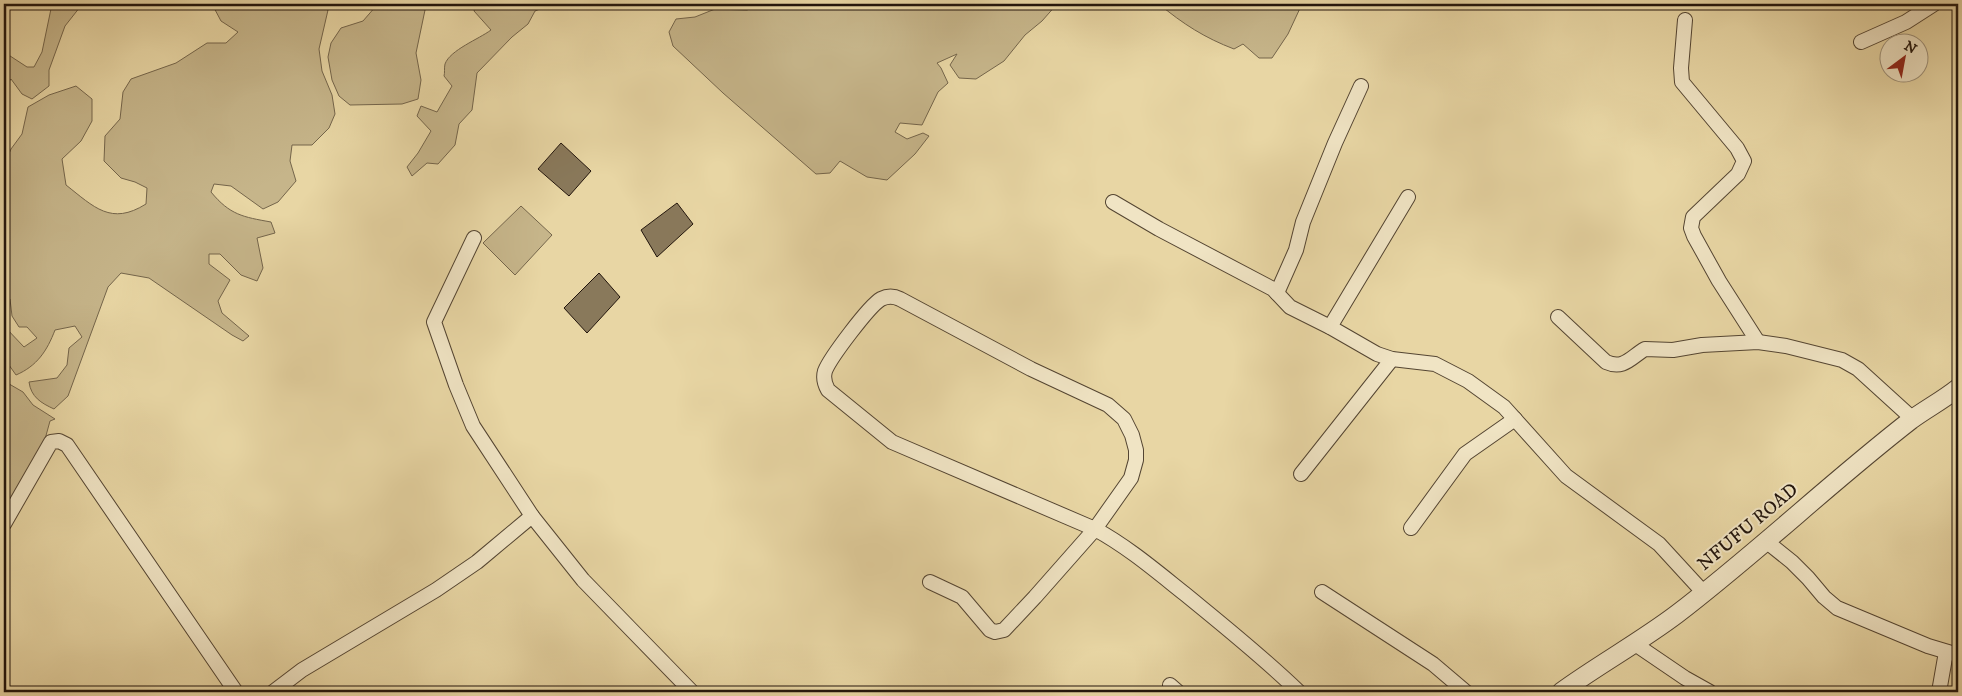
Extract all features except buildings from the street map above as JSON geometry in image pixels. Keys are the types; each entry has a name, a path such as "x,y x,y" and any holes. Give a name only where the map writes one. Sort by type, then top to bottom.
{"street":[{"path":"1861,42 1906,22 1934,4"},
{"path":"1685,20 1681,68 1682,82 1737,148 1744,161 1738,174 1693,217 1691,228 1719,280 1758,342"},
{"path":"1277,293 1296,250 1303,222 1361,86"},
{"path":"1330,327 1408,197"},
{"path":"1113,202 1277,293 1290,307 1330,327 1376,354 1392,359 1424,361 1443,367 1493,398 1515,419 1566,476 1659,544 1704,593"},
{"path":"474,238 434,322 456,385 473,426 532,516 582,580 692,692"},
{"path":"930,582 962,597 986,627 995,632 1004,630 1095,528 1120,495 1133,473 1136,450 1132,434 1124,419 1108,405 1031,369 900,299 888,297 876,303 830,360 824,377 828,390 892,442 1095,528 1132,552 1226,627 1299,692"},
{"path":"1558,316 1606,362 1612,365 1621,365 1628,362 1646,349 1673,350 1702,345 1758,342 1786,346 1849,363 1913,419"},
{"path":"1301,474 1392,359"},
{"name":"NFUFU ROAD","path":"1561,692 1635,644 1704,593 1913,419 1958,388"},
{"path":"1412,528 1465,454 1515,419"},
{"path":"4,524 51,442 59,441 67,446 236,692"},
{"path":"273,692 302,670 436,590 477,562 532,516"},
{"path":"1767,542 1792,562 1824,597 1838,608 1952,653 1939,692"},
{"path":"1322,592 1433,664 1466,692"},
{"path":"1635,644 1685,678 1710,692"}],"shaded area":[{"path":"52,4 80,4 80,7 65,26 49,70 49,86 32,99 22,94 11,79 4,88 4,52 27,67 34,67 42,52"},
{"path":"212,4 310,4 328,10 319,49 322,71 332,95 335,114 329,128 312,145 292,145 290,161 296,181 278,202 263,209 231,186 214,184 211,192 224,206 238,214 271,222 275,233 257,238 263,268 257,281 241,275 220,254 209,254 209,264 230,280 218,301 222,313 249,336 243,341 232,335 149,278 121,273 108,287 68,396 54,409 34,396 29,382 57,378 67,365 69,348 82,337 75,326 55,330 40,357 30,367 16,375 4,358 5,327 24,347 37,338 27,327 19,327 12,316 10,299 4,296 4,165 11,149 22,134 28,107 49,95 76,86 92,99 92,121 81,141 62,159 66,185 103,211 123,213 146,204 147,188 121,178 104,161 105,136 120,119 123,92 131,79 176,63 207,43 226,43 238,32 221,21"},
{"path":"375,4 432,4 425,10 416,53 421,80 418,99 402,104 350,105 339,96 332,80 328,57 331,43 341,28 363,21 376,6"},
{"path":"476,4 552,4 535,11 528,24 512,37 477,73 472,110 459,124 455,145 438,164 427,163 412,176 407,167 431,131 417,116 421,106 437,112 452,86 444,76 445,64 448,59 459,49 491,30 474,11"},
{"path":"763,4 1057,4 1042,21 1025,35 1004,61 976,79 959,78 950,65 957,54 937,63 948,83 938,92 922,125 900,123 895,132 907,139 923,133 929,136 915,154 887,180 867,177 840,161 830,173 816,174 723,93 673,46 669,32 676,19 695,17 715,9 747,10"},
{"path":"1159,4 1302,4 1288,34 1272,58 1259,58 1243,44 1234,49 1204,35"},
{"path":"521,206 552,235 515,275 483,243"},
{"path":"4,381 23,392 33,405 55,419 50,421 39,461 4,528"}]}
